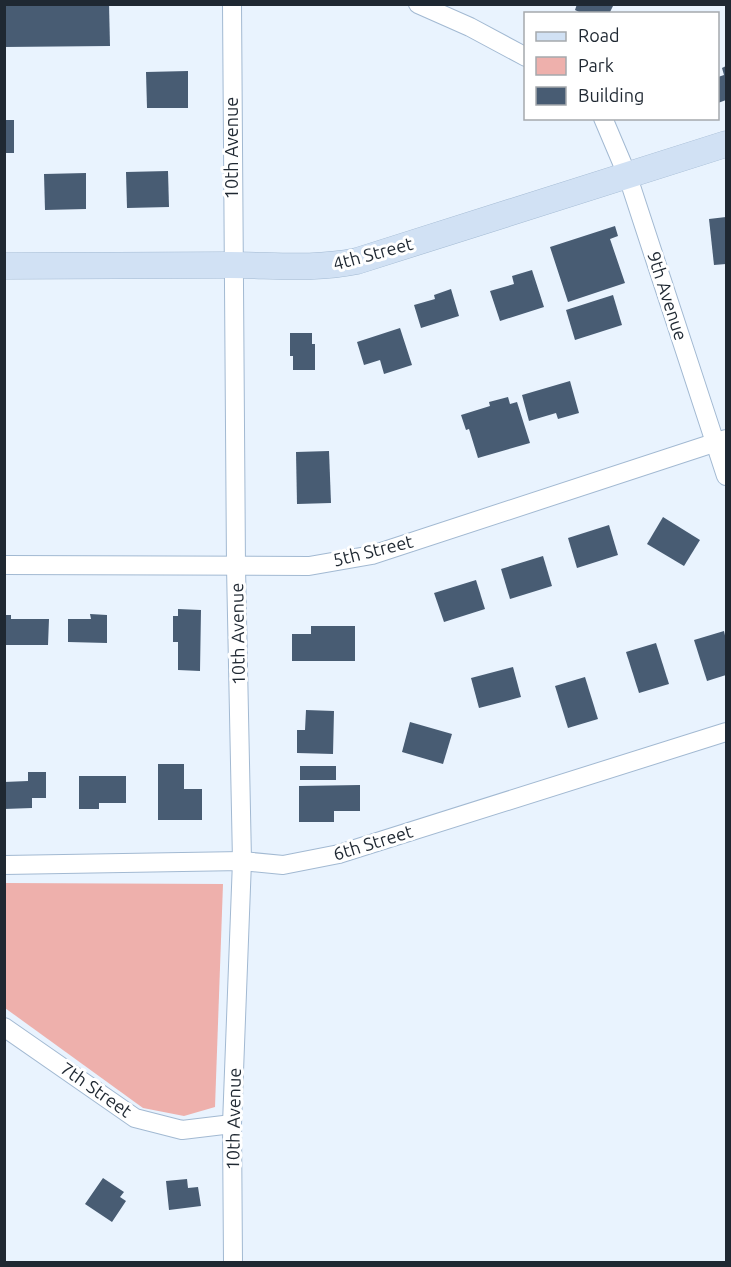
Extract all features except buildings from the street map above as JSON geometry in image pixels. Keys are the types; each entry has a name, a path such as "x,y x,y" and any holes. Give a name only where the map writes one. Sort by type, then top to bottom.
{"street":[{"name":"10th Avenue","path":"232,4 236,567 242,861 232,1124 233,1263"},
{"path":"418,4 470,27 524,56"},
{"name":"9th Avenue","path":"604,120 628,177 721,441 726,476"},
{"name":"4th Street","path":"4,266 233,265 306,268 357,261 628,177 726,144"},
{"name":"5th Street","path":"4,565 309,566 372,555 721,441"},
{"name":"6th Street","path":"4,865 242,861 283,865 339,854 726,732"},
{"name":"7th Street","path":"4,1027 135,1118 182,1130 232,1124"}],"green space":[{"path":"5,883 223,884 215,1107 184,1116 143,1108 5,1008"}]}
